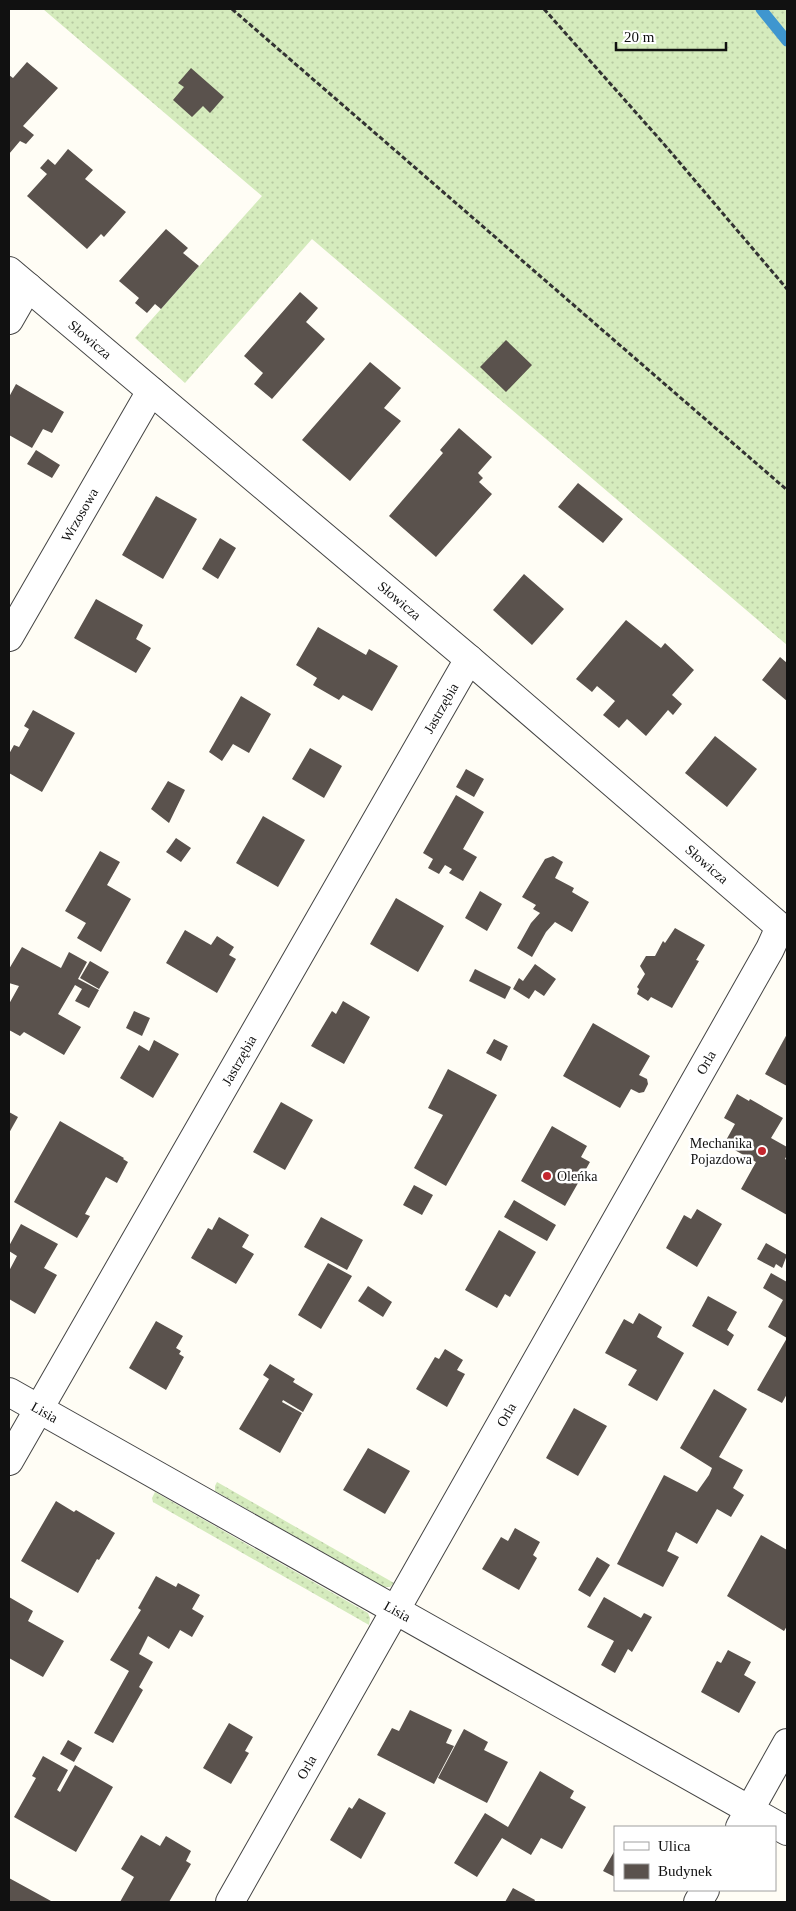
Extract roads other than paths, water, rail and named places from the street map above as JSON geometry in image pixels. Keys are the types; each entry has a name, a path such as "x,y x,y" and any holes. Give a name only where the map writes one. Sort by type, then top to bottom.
{"street":[{"path":"9,320 18,279"},
{"name":"Słowicza","path":"18,279 469,659 784,930"},
{"name":"Wrzosowa","path":"9,637 151,392"},
{"name":"Jastrzębia","path":"9,1461 469,659"},
{"name":"Orla","path":"230,1902 397,1611 770,949 784,930"},
{"name":"Lisia","path":"9,1392 397,1611 745,1819 770,1826"},
{"path":"745,1819 787,1743"},
{"path":"698,1902 704,1891"}],"waterway":[{"path":"761,9 787,41"}],"place":[{"name":"Mechanika Pojazdowa","path":"762,1151"},
{"name":"Oleńka","path":"547,1176"}]}
